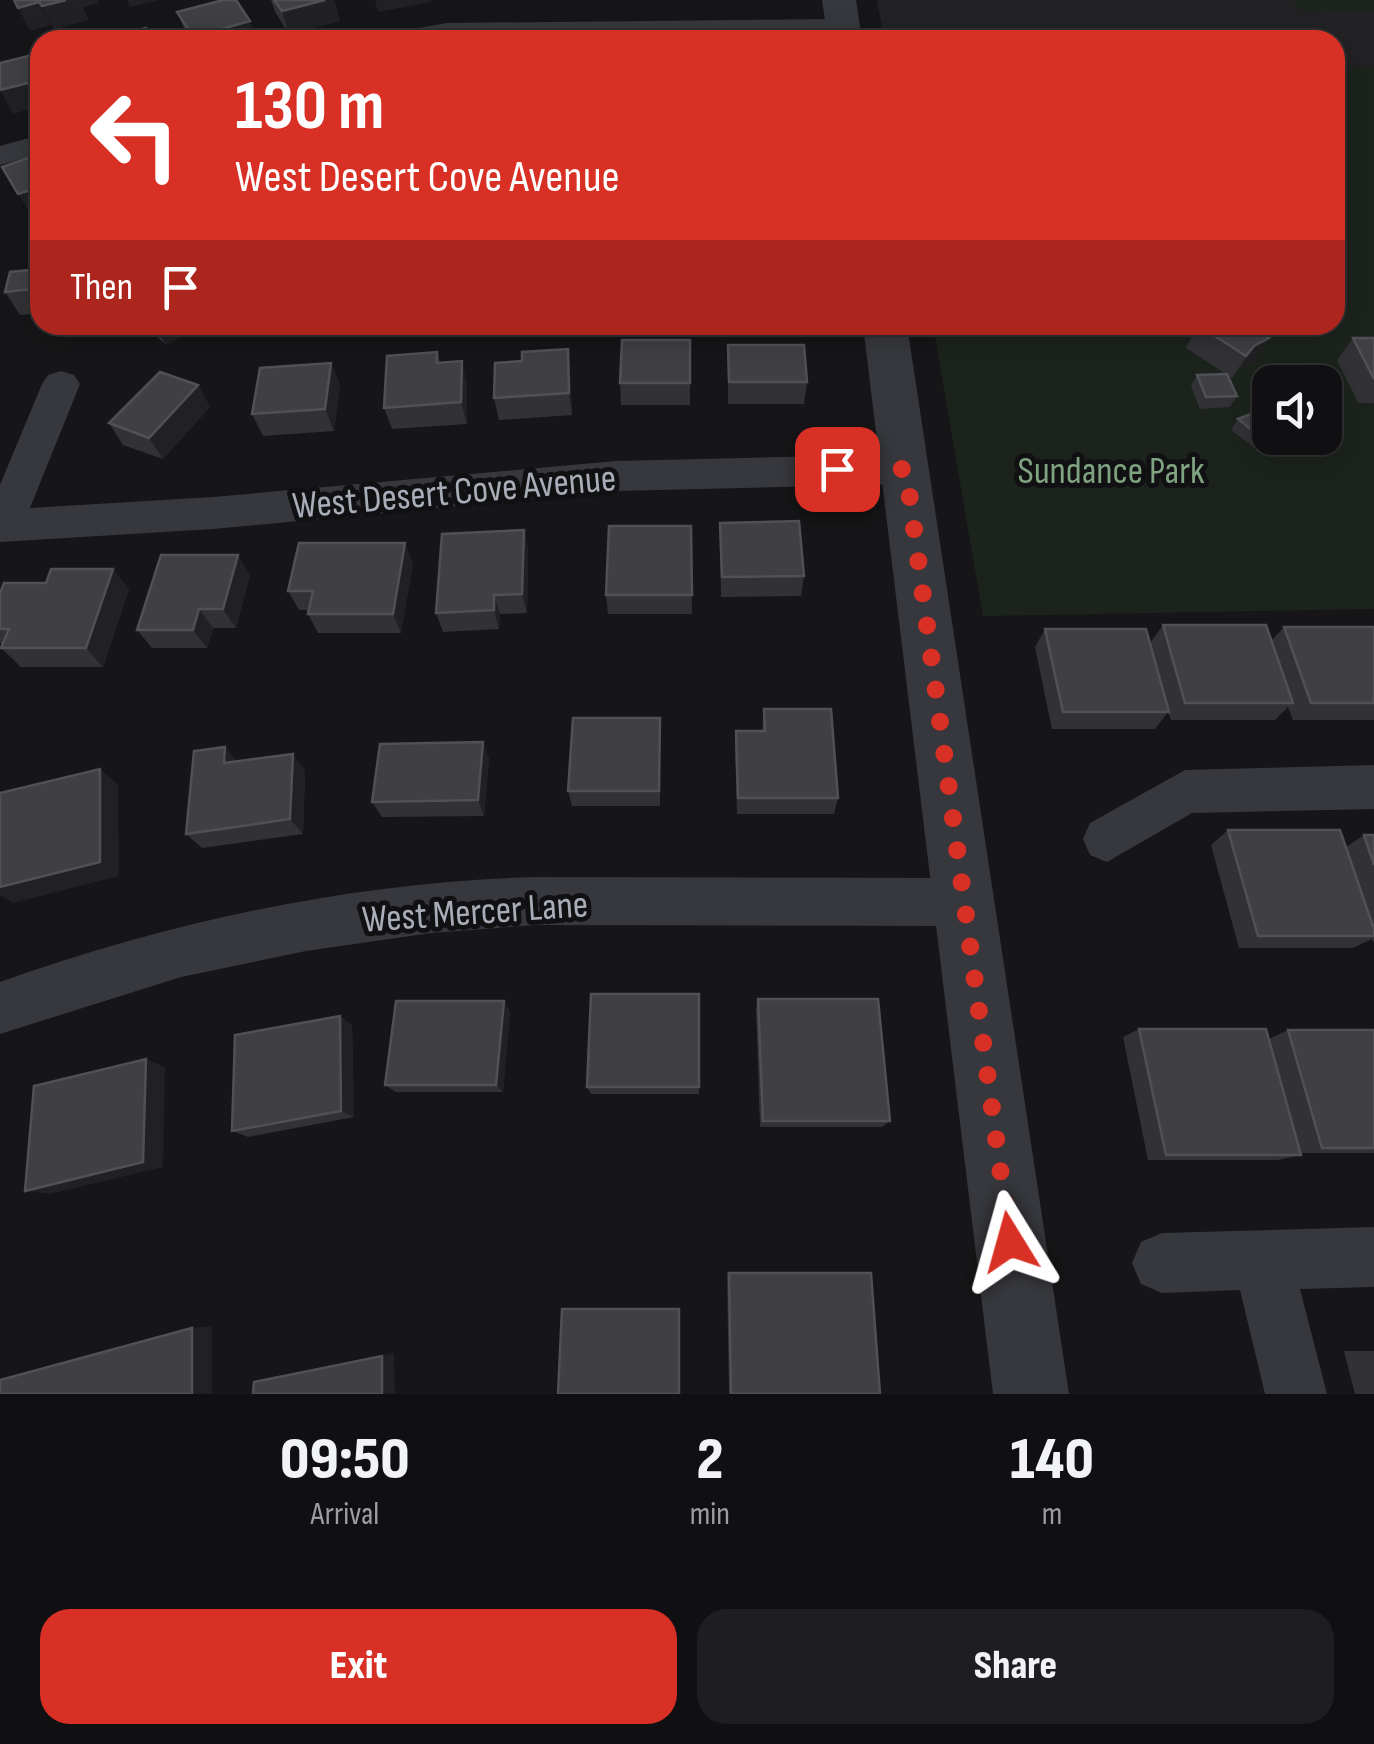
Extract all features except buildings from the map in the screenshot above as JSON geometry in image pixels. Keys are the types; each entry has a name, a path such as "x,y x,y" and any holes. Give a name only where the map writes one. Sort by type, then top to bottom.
{"street":[{"path":"627,30 842,22"},
{"path":"0,156 30,147"},
{"path":"886,335 1031,1394"},
{"name":"West Desert Cove Avenue","path":"61,384 2,526 213,513 616,476 906,469"},
{"path":"1107,839 1185,792 1374,787"},
{"name":"West Mercer Lane","path":"0,1008 130,965 213,945 345,919 421,910 499,902 963,902"},
{"path":"1162,1263 1374,1257"},
{"path":"1263,1260 1296,1394"}],"shaded area":[{"path":"877,0 1374,0 1374,66 1345,67 1345,30 882,30"}],"green space":[{"path":"1293,0 1374,0 1374,12 1299,11"},
{"name":"Sundance Park","path":"1374,66 1374,609 983,616 935,335 1345,335 1345,67"}],"route":[{"path":"837,469 906,469 1010,1242"}]}
